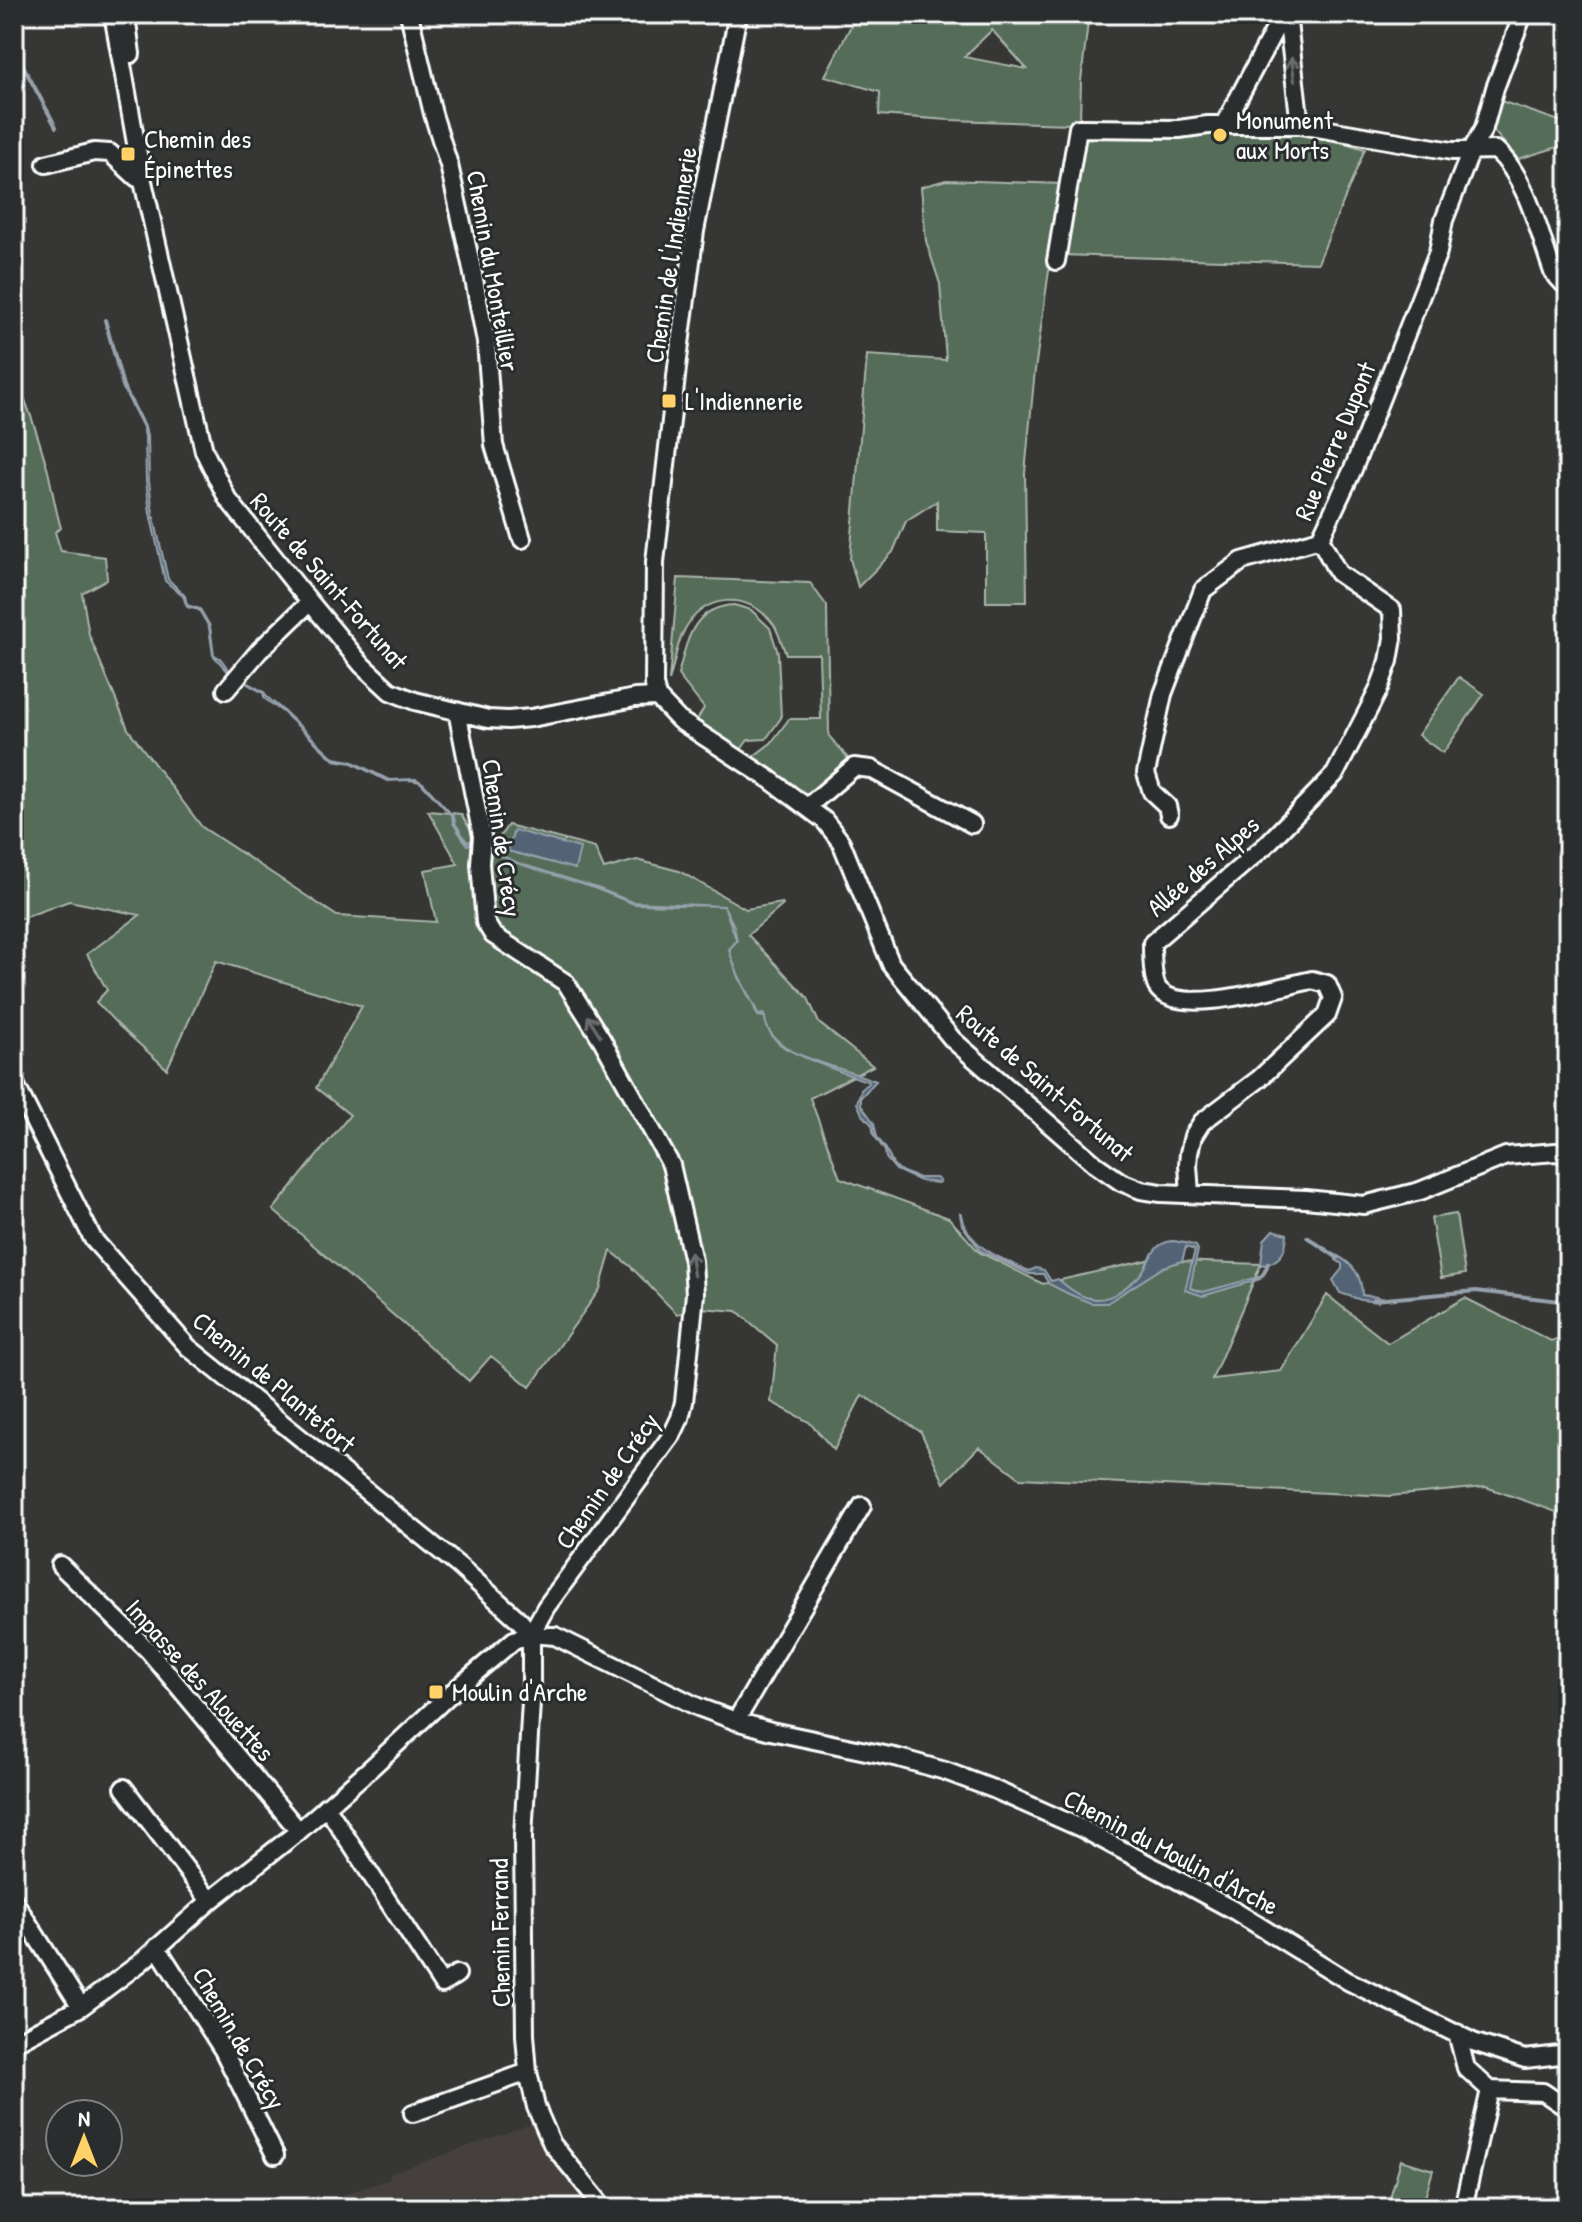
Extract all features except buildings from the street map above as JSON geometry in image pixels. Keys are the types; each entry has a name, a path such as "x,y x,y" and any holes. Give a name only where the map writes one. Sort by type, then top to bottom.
{"street":[{"name":"Route de Saint-Fortunat","path":"113,14 142,177 204,451 227,498 362,665 390,691 415,701 488,719 508,720 657,697 679,720 769,779 824,820 841,842 891,964 953,1040 1095,1164 1121,1182 1141,1190 1364,1205 1420,1191 1506,1156 1556,1152 1568,1155"},
{"path":"124,69 131,68 132,59 126,14"},
{"name":"Chemin du Monteillier","path":"409,14 468,250 486,342 494,445 522,539"},
{"name":"Chemin de l'Indiennerie","path":"657,697 654,685 655,562 678,359 695,231 738,14"},
{"path":"1224,125 1285,14"},
{"path":"1285,14 1300,125"},
{"name":"Rue Pierre Dupont","path":"1169,815 1167,806 1152,792 1146,773 1163,694 1203,590 1242,561 1320,539 1353,469 1438,252 1444,220 1471,151 1484,128 1495,88 1523,14"},
{"path":"1056,261 1078,128 1300,125 1452,151 1496,150 1507,160 1520,182 1553,272 1568,285"},
{"path":"46,164 94,152 110,153 137,178 142,177"},
{"name":"Allée des Alpes","path":"1190,1194 1189,1153 1193,1136 1202,1122 1259,1079 1327,1015 1333,998 1327,984 1312,980 1207,1002 1173,1000 1157,986 1152,963 1152,943 1266,845 1335,774 1378,691 1389,661 1393,638 1392,610 1338,573 1320,539"},
{"path":"232,681 310,602"},
{"name":"Chemin de Crécy","path":"14,2043 81,2007 140,1963 210,1901 299,1831 514,1640 531,1634 546,1607 672,1435 680,1418 695,1294 693,1261 671,1165 602,1040 566,983 493,935 485,922 480,864 482,836 457,711"},
{"path":"807,807 854,767 871,769 972,824"},
{"name":"Chemin de Plantefort","path":"14,1082 93,1239 188,1347 459,1566 531,1634"},
{"path":"736,1721 862,1506"},
{"name":"Impasse des Alouettes","path":"60,1565 148,1650 299,1831"},
{"name":"Chemin du Moulin d'Arche","path":"531,1634 555,1636 698,1707 736,1721 945,1771 1062,1818 1235,1911 1348,1981 1486,2047 1525,2059 1568,2054"},
{"name":"Chemin Ferrand","path":"531,1634 531,1702 523,1836 528,2072 536,2107 552,2144 604,2208"},
{"path":"124,1788 210,1901"},
{"path":"326,1806 442,1984 457,1974"},
{"path":"14,1901 81,2007"},
{"name":"Chemin de Crécy","path":"157,1947 223,2050 275,2155"},
{"path":"1457,2033 1466,2068 1490,2090 1543,2092 1568,2109"},
{"path":"413,2113 528,2072"},
{"path":"1463,2208 1490,2090"}],"shaded area":[{"path":"534,2123 542,2142 597,2208 303,2208 390,2179 389,2174"}],"green space":[{"path":"857,14 1089,14 1080,120 1070,124 879,115 880,92 825,76","holes":["992,30 1027,69 964,57"]},
{"path":"1498,100 1568,124 1568,144 1518,159 1491,128"},
{"path":"1203,130 1220,135 1316,135 1365,149 1318,263 1061,255 1083,135 1203,135"},
{"path":"946,180 1063,184 1035,370 1025,473 1027,602 986,602 986,533 937,531 937,501 906,521 893,552 858,587 850,559 867,355 946,360 940,284 926,241 921,187"},
{"path":"14,372 47,467 61,528 55,532 61,551 105,557 107,579 82,593 89,635 128,729 202,827 337,916 436,922 425,870 458,864 428,811 461,814 486,856 508,825 595,848 604,869 637,860 679,871 746,909 782,903 748,935 808,998 819,1023 873,1066 810,1098 840,1178 949,1218 979,1252 1043,1284 1148,1260 1261,1264 1212,1379 1281,1371 1327,1295 1388,1343 1465,1298 1551,1341 1568,1335 1568,1520 1565,1515 1486,1487 1390,1496 1020,1478 979,1447 944,1483 921,1432 862,1395 834,1450 809,1422 771,1402 777,1345 737,1311 701,1308 677,1314 611,1251 600,1289 530,1387 491,1356 469,1381 273,1210 350,1115 316,1088 362,1006 216,961 167,1069 96,1002 107,990 87,954 140,915 69,901 14,921"},
{"path":"678,578 810,583 827,606 829,736 852,763 811,798 750,759 771,743 789,719 821,719 819,654 786,654 776,628 764,614 752,606 726,601 701,610 691,620 681,638 669,681"},
{"path":"734,605 751,610 770,628 778,653 781,718 766,739 748,740 740,751 696,722 704,708 678,675 689,638 700,619 720,607"},
{"path":"1459,677 1484,694 1443,753 1418,735"},
{"path":"1456,1214 1465,1274 1441,1278 1431,1218"},
{"path":"1401,2160 1433,2170 1422,2208 1387,2208"}],"water":[{"path":"145,437 148,437 153,513 168,579 185,596 187,605 200,609 210,626 214,655 232,674 264,692 334,758 351,761 389,780 416,779 423,783 454,817 471,844 467,845 453,823 452,816 420,782 387,781 352,763 334,760 265,699 263,693 230,674 213,655 209,627 199,610 187,607 183,596 165,581 150,513"},
{"path":"514,830 580,848 575,869 508,851"},
{"path":"487,849 518,863 632,902 724,906 634,904 514,862"},
{"path":"724,906 734,926 737,941 736,941"},
{"path":"799,1054 876,1081 861,1097 861,1105 874,1123 877,1137 893,1165 919,1178 936,1178 940,1181 920,1181 896,1170 886,1158 874,1135 872,1125 857,1103 861,1090 869,1082"},
{"path":"960,1214 971,1236 988,1251 1029,1271 1036,1268 1044,1270 1051,1281 1058,1279 1087,1298 1102,1299 1119,1292 1139,1276 1160,1246 1172,1241 1196,1246 1198,1250 1190,1288 1203,1292 1260,1279 1203,1296 1185,1290 1195,1250 1186,1247 1182,1261 1164,1267 1107,1303 1091,1303 1049,1284 1043,1274 1029,1274 981,1251 962,1225"},
{"path":"1273,1230 1287,1234 1284,1250 1275,1260 1261,1264 1264,1240"},
{"path":"1336,1255 1355,1271 1362,1295 1379,1297 1378,1302 1340,1293 1333,1280 1342,1269"}],"waterway":[{"path":"14,49 56,127"},
{"path":"105,320 123,386 144,427 147,441"},
{"path":"1307,1237 1338,1258"},
{"path":"1254,1280 1264,1273 1268,1263"},
{"path":"1374,1300 1476,1291 1568,1302"}],"place":[{"name":"Monument aux Morts","path":"1220,135"},
{"name":"Chemin des Épinettes","path":"128,154"},
{"name":"L'Indiennerie","path":"669,401"},
{"name":"Moulin d'Arche","path":"436,1692"}]}
